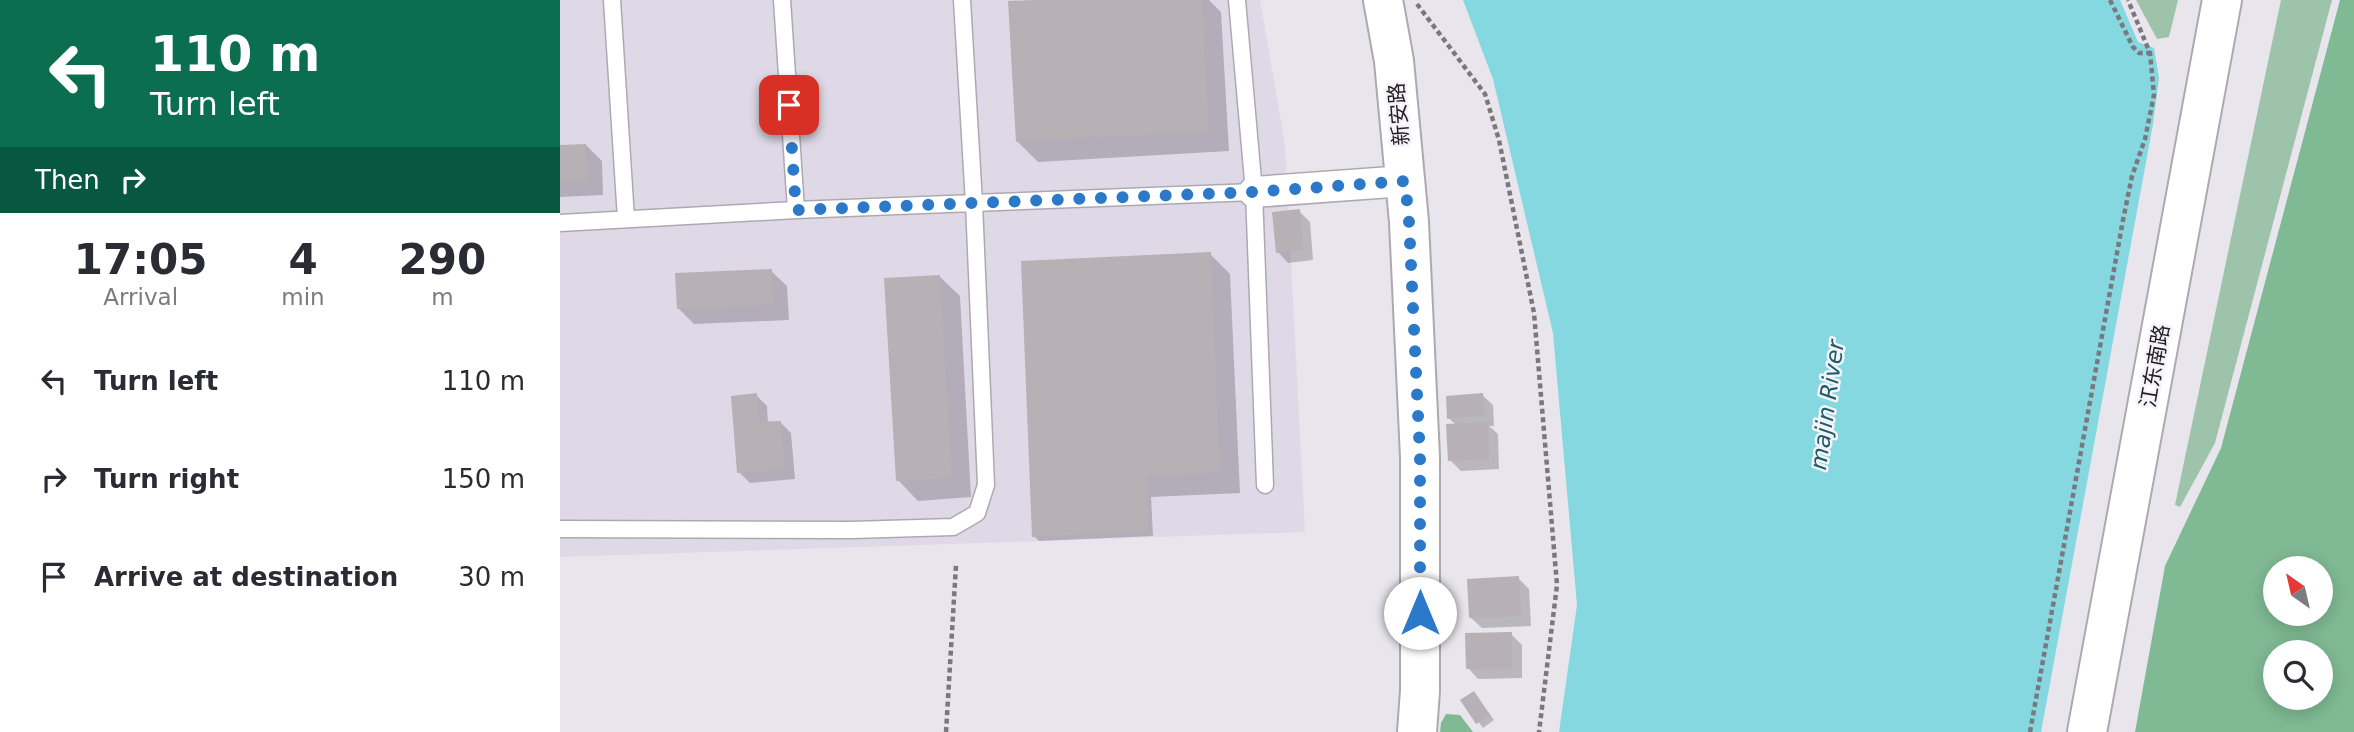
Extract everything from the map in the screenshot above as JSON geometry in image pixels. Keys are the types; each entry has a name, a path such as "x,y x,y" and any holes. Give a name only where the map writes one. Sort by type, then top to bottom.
{"street":[{"name":"新安路","path":"1383,0 1394,61 1409,222 1420,457 1420,691 1417,732"},
{"name":"江东南路","path":"2087,732 2222,0"},
{"path":"1254,192 1405,181"}],"lane":[{"path":"612,0 626,219"},
{"path":"782,0 796,210"},
{"path":"560,529 852,530 953,527 977,513 986,485 962,0"},
{"path":"1237,0 1254,192 1265,485"},
{"path":"560,223 796,210 1254,192"}],"path":[{"path":"1414,0 1485,94 1499,140 1534,313 1558,585 1539,732"},
{"path":"2110,0 2133,47 2139,53 2150,53"},
{"path":"2030,732 2123,220 2154,95 2150,53 2128,0"},
{"path":"946,732 956,565"}],"shaded area":[{"path":"560,0 1260,0 1285,145 1305,532 560,557"}],"green space":[{"path":"2136,0 2178,0 2169,37 2157,39"},
{"path":"2281,0 2332,0 2215,443 2180,507 2175,505"},
{"path":"2340,0 2354,0 2354,732 2135,732 2165,566 2221,448"},
{"path":"1446,714 1460,715 1473,732 1440,732"}],"water":[{"name":"majin River","path":"1463,0 2120,0 2138,42 2154,48 2159,78 2153,124 2041,732 1559,732 1577,605 1553,333 1493,79"}],"building":[{"path":"1202,0 1209,131 1016,142 1008,1"},
{"path":"586,144 588,180 560,181 560,145"},
{"path":"1300,209 1303,250 1276,253 1272,212"},
{"path":"1211,252 1220,473 1147,477 1149,531 1032,537 1021,261"},
{"path":"772,269 774,305 677,309 675,273"},
{"path":"940,275 952,478 896,481 884,278"},
{"path":"757,393 759,422 781,421 785,469 737,473 731,396"},
{"path":"1483,393 1485,415 1447,419 1446,396"},
{"path":"1488,422 1489,459 1448,461 1446,424"},
{"path":"1519,576 1521,616 1469,618 1467,579"},
{"path":"1512,632 1512,668 1466,669 1465,633"},
{"path":"1474,691 1490,715 1476,724 1460,700"}],"route":[{"path":"789,105 796,210 1254,192 1405,181 1420,457 1420,613"}]}
